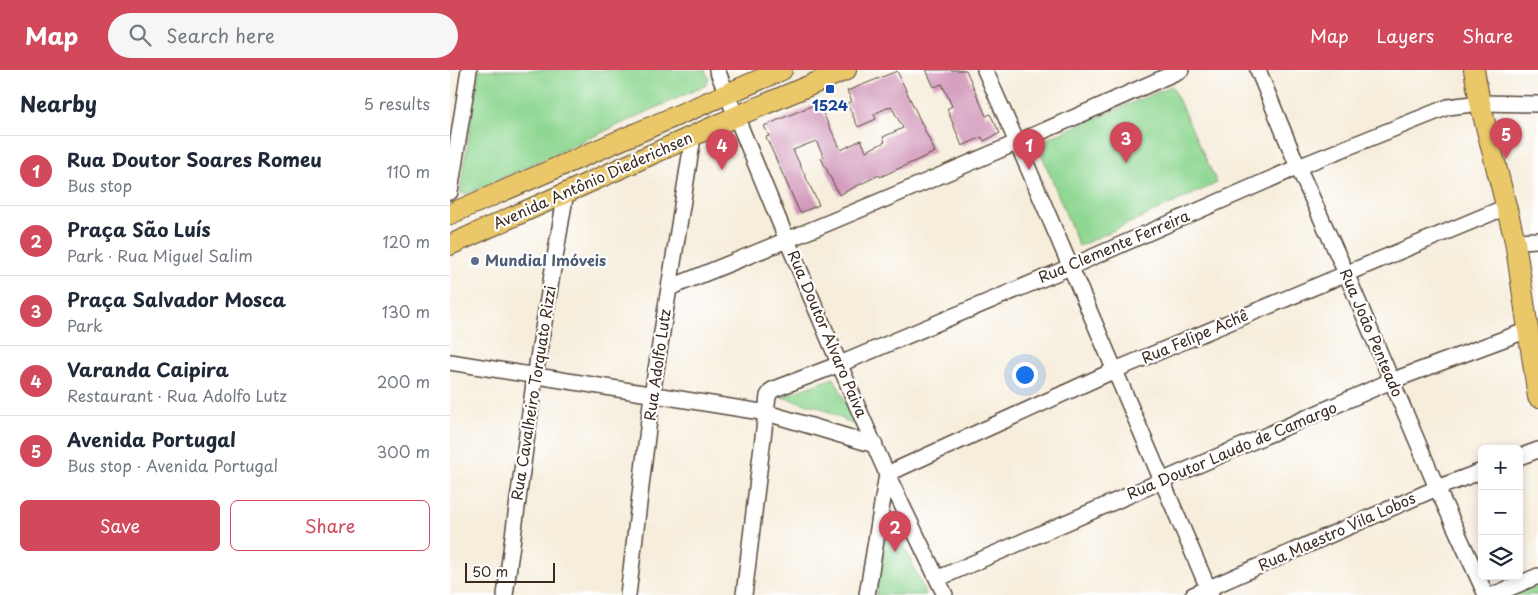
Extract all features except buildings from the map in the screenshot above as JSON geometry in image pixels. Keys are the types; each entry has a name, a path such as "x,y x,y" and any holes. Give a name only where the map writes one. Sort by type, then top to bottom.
{"main road":[{"name":"Avenida Antônio Diederichsen","path":"450,214 782,70"},
{"name":"Avenida Antônio Diederichsen","path":"450,245 737,116 846,70"},
{"path":"1477,71 1480,103 1515,241 1538,397"}],"street":[{"path":"450,192 469,70"},
{"name":"Rua Doutor Alvaro Paiva","path":"717,70 887,474 946,595"},
{"path":"985,70 1018,143 1209,592"},
{"path":"669,288 1018,143 1181,70"},
{"name":"Rua João Penteado","path":"1258,70 1437,488 1486,595"},
{"path":"1480,103 1538,104"},
{"name":"Rua Clemente Ferreira","path":"767,413 768,396 772,390 840,364 1070,267 1298,167 1448,107 1480,103"},
{"name":"Rua Adolfo Lutz","path":"628,595 652,395 693,136"},
{"name":"Rua Cavalheiro Torquato Rizzi","path":"505,595 535,376 566,192"},
{"name":"Rua Felipe Achê","path":"887,474 1115,370 1506,207"},
{"path":"1515,241 1538,240"},
{"name":"Rua Doutor Laudo de Camargo","path":"939,578 1391,381 1528,330"},
{"path":"450,362 767,413 875,444"},
{"path":"744,595 767,413"},
{"path":"1523,456 1538,450"},
{"name":"Rua Maestro Vila Lobos","path":"1194,595 1209,592 1437,488 1478,473"},
{"path":"867,595 887,474"},
{"path":"1493,595 1538,576"}],"green space":[{"path":"479,70 705,70 709,79 706,85 467,194 461,193 461,185"},
{"path":"1172,86 1217,183 1079,246 1037,143"},
{"path":"834,378 858,427 819,407 781,397"},
{"path":"888,509 926,595 876,595"},
{"path":"1538,583 1538,595 1510,595"}],"place":[{"name":"1524","path":"830,89"},
{"name":"Avenida Portugal","path":"1506,159"},
{"name":"Praça Salvador Mosca","path":"1126,163"},
{"name":"Varanda Caipira","path":"722,170"},
{"name":"Rua Doutor Soares Romeu","path":"1029,170"},
{"name":"Mundial Imóveis","path":"475,261"},
{"name":"Praça São Luís","path":"895,552"}]}
